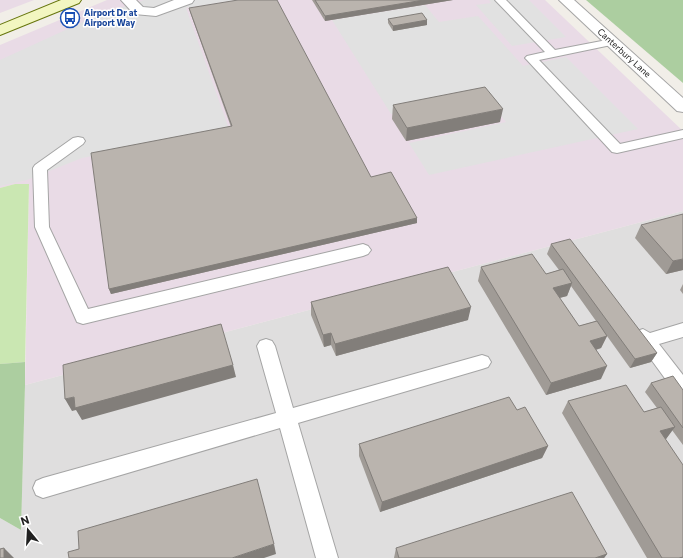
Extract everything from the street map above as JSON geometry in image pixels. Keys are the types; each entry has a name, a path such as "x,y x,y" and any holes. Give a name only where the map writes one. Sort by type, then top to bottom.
{"main road":[{"path":"0,30 74,0"}],"street":[{"path":"128,0 139,11 156,12 187,0"},
{"name":"Canterbury Lane","path":"566,0 683,107"}],"lane":[{"path":"500,0 553,54"},
{"path":"612,42 531,58 617,149 683,134"},
{"path":"78,141 40,168 42,227 83,318 363,250"},
{"path":"633,323 683,389"},
{"path":"647,341 683,330"},
{"path":"266,346 327,558"},
{"path":"43,488 482,362"}],"shaded area":[{"path":"0,0 34,0 0,13"},
{"path":"107,0 545,0 683,131 683,211 25,385 29,185 15,184 0,188 0,45"},
{"path":"144,0 237,0 186,8 229,129 82,158 27,180 0,186 0,60 96,16"},
{"path":"489,0 529,0 566,37 512,46 476,5 491,3"},
{"path":"425,5 439,22 478,16 523,66 566,57 638,129 429,175 409,143 506,122 484,95 391,114 332,20"},
{"path":"683,211 683,558 0,558 0,518 21,530 25,385"}],"green space":[{"path":"586,0 683,0 683,83"},
{"path":"15,184 29,184 25,362 0,364 0,188"},
{"path":"25,362 21,530 0,518 0,364"}],"building":[{"path":"238,0 277,0 371,177 391,172 417,218 109,289 91,153 232,126 189,8"},
{"path":"315,0 424,0 325,16"},
{"path":"422,13 427,20 393,26 388,19"},
{"path":"485,87 503,109 407,128 393,105"},
{"path":"683,214 683,259 673,261 641,225"},
{"path":"570,239 657,353 635,359 551,244"},
{"path":"532,254 546,274 563,269 572,283 553,288 579,326 597,321 607,336 590,341 607,366 551,383 481,267"},
{"path":"448,267 471,307 335,344 331,333 323,335 311,302"},
{"path":"221,324 233,365 75,408 74,397 65,399 63,365"},
{"path":"673,376 683,390 683,428 651,383"},
{"path":"626,385 644,412 661,407 675,427 660,431 683,465 683,557 662,558 568,401"},
{"path":"509,397 517,410 525,407 548,446 382,502 359,444"},
{"path":"257,479 274,544 232,558 69,558 68,552 79,549 78,531"},
{"path":"572,492 607,554 595,558 399,558 396,548"},
{"path":"4,548 4,558 0,558 0,549"}],"place":[{"name":"Airport Dr at Airport Way","path":"70,18"}]}
